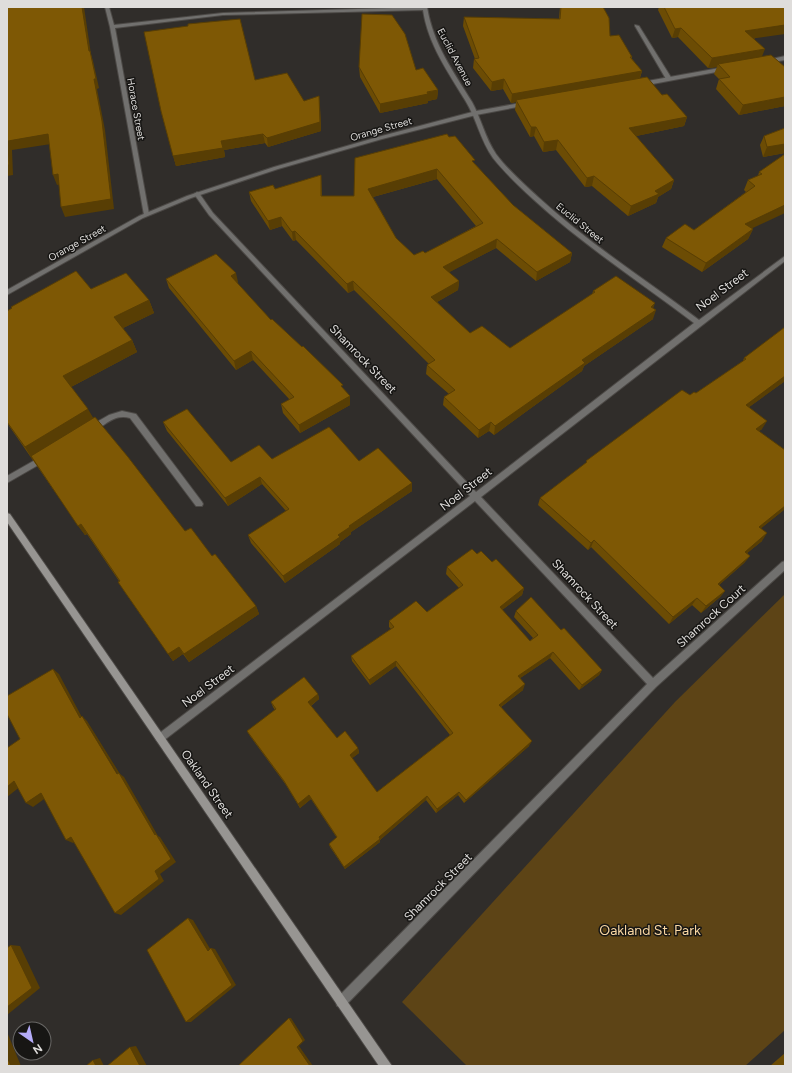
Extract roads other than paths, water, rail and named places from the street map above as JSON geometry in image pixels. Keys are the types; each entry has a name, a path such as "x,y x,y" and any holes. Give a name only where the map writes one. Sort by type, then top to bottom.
{"main road":[{"name":"Oakland Street","path":"7,516 386,1066"}],"street":[{"name":"Horace Street","path":"107,7 112,27 146,214"},
{"path":"358,7 371,10"},
{"path":"112,27 223,14 425,8"},
{"name":"Euclid Avenue","path":"425,8 431,33 437,46 453,77 476,113"},
{"path":"637,26 669,79"},
{"path":"762,62 785,58"},
{"path":"638,84 731,68"},
{"name":"Orange Street","path":"7,293 146,214 197,194 345,148 476,113 532,103"},
{"name":"Euclid Street","path":"476,113 484,137 490,149 536,199 564,224 602,253 699,323"},
{"name":"Shamrock Street","path":"197,194 221,226 654,684 341,1002"},
{"name":"Noel Street","path":"160,738 785,258"},
{"path":"82,434 115,414 126,413 133,416 199,504"},
{"path":"7,480 50,454"},
{"name":"Shamrock Court","path":"654,684 785,565"}],"park label":[{"name":"Oakland St. Park","path":"650,930"}]}
